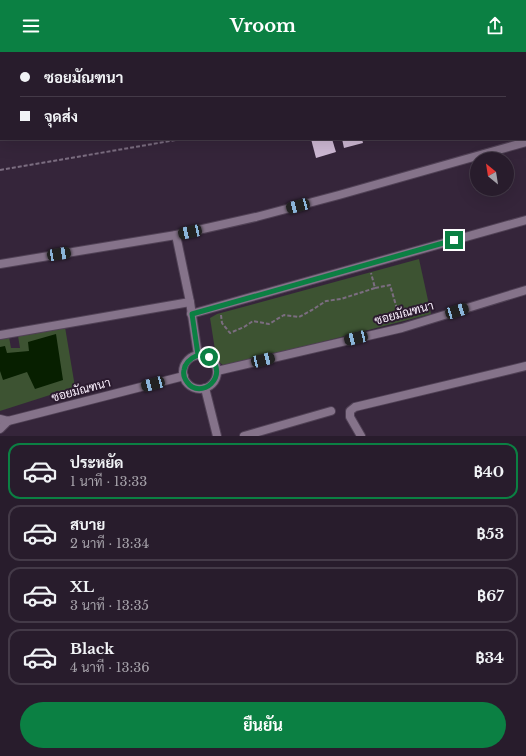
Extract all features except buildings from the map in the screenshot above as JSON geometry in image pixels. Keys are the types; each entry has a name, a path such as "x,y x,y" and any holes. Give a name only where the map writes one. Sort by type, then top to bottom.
{"street":[{"path":"0,264 176,235 256,217 526,142"},
{"path":"192,314 526,220"},
{"path":"176,235 190,302 198,355"},
{"name":"ซอยมัณฑนา","path":"217,371 402,328 526,290"},
{"path":"0,334 190,302"},
{"path":"198,355 209,357 216,366 217,371 214,381 205,388 195,388 186,381 184,376 183,370 188,360 198,355"},
{"path":"361,436 350,416 350,411 355,407 526,366"},
{"name":"ซอยมัณฑนา","path":"0,430 4,420 184,376"},
{"path":"205,388 217,436"},
{"path":"244,436 331,411"}],"path":[{"path":"0,170 176,140"},
{"path":"369,264 375,288"},
{"path":"221,306 222,324 230,333 253,321 269,324 284,315 299,317 326,301 341,299 375,288 390,285 402,328"}],"shaded area":[{"path":"419,259 431,314 232,365 224,366 218,361 210,318 217,314"},
{"path":"65,327 75,387 0,411 0,339 9,337 11,348 20,348 18,336"},
{"path":"56,334 63,380 35,389 27,372 3,380 0,371 0,347 5,346 7,353 29,351 28,342"}],"route":[{"path":"209,357 216,366 217,371 214,381 205,388 195,388 186,381 183,370 188,360 198,355 192,314 454,240"}]}
